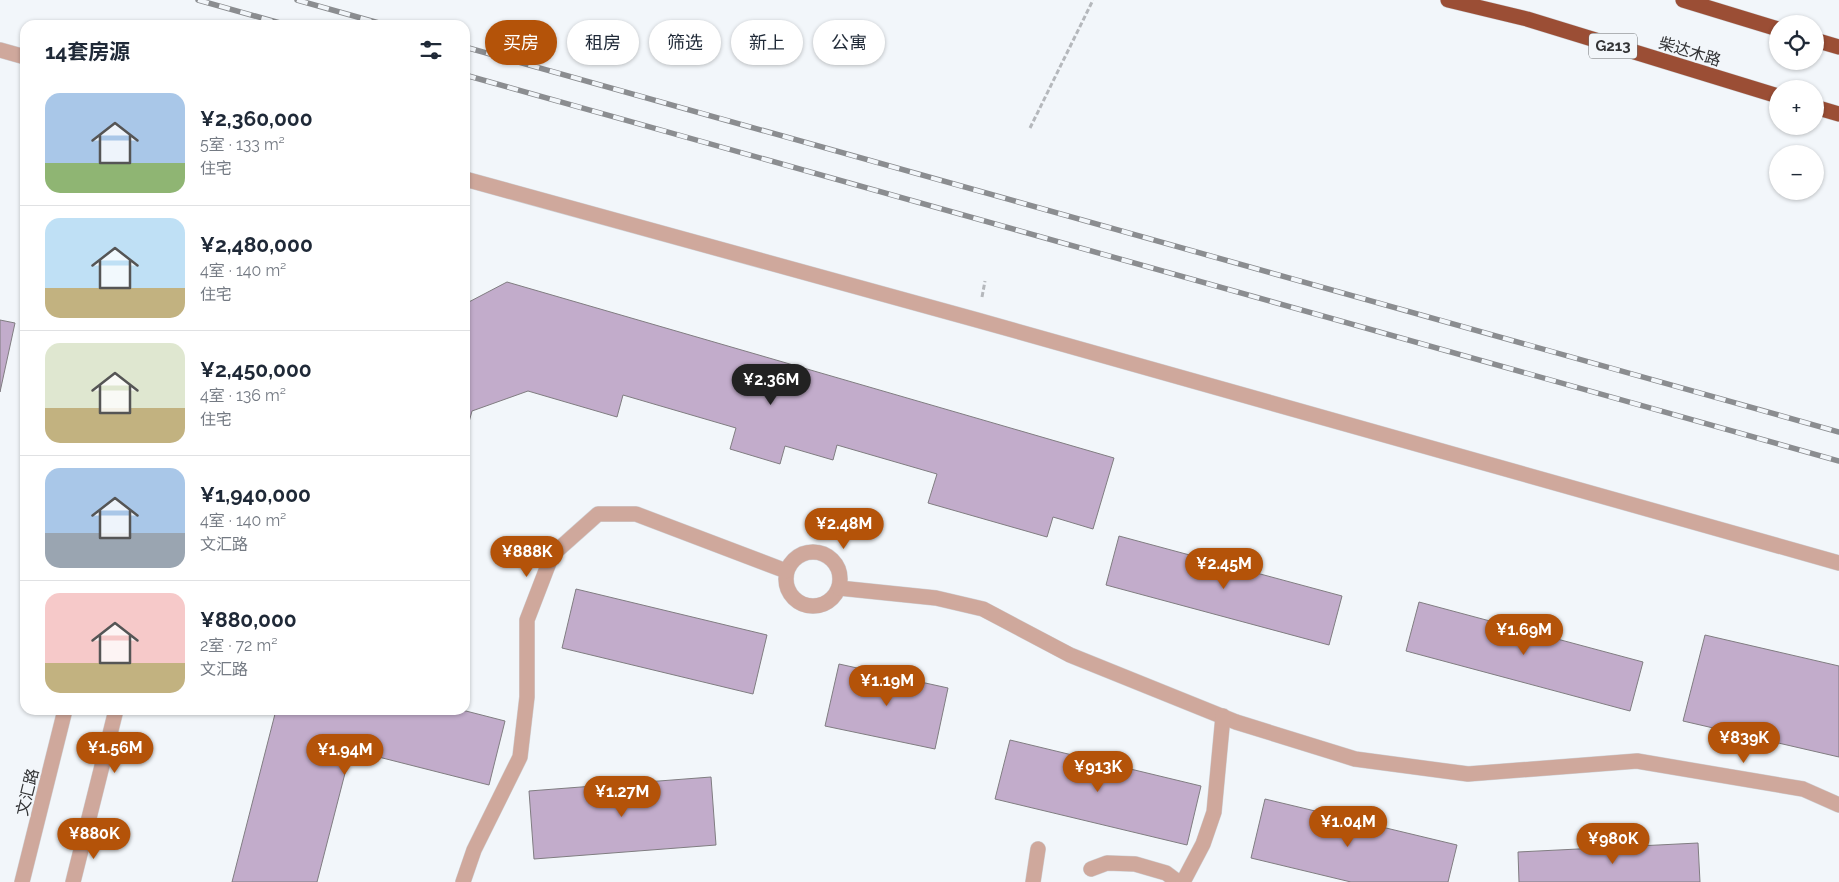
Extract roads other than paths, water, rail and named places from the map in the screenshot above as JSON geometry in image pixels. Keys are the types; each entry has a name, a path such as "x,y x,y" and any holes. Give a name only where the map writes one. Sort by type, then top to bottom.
{"highway":[{"name":"柴达木路","path":"1448,0 1527,19 1769,93"},
{"path":"1683,0 1769,25"},
{"path":"1824,43 1839,47"},
{"path":"1824,110 1839,114"}],"street":[{"path":"0,50 20,56"},
{"path":"470,180 1006,328 1839,563"},
{"path":"463,882 474,850 520,757 527,697 527,620 552,555 598,514 636,514 786,571"},
{"path":"804,552 821,552 829,556 836,563 840,571 839,588 827,602 818,606 809,606 792,598 787,590 785,581 786,571 796,557 804,552"},
{"path":"839,588 936,598 983,609 1070,655 1223,716 1355,760 1468,774 1637,761 1803,789 1839,805"},
{"name":"文汇路","path":"22,882 64,715"},
{"path":"72,882 115,715"},
{"path":"1183,882 1202,844 1214,812 1223,716"},
{"path":"1033,882 1038,849"},
{"path":"1091,869 1107,863 1135,864 1166,873 1178,882"}],"railway":[{"path":"198,0 269,20"},
{"path":"297,0 368,20"},
{"path":"470,48 1839,432"},
{"path":"470,76 1839,461"}]}
